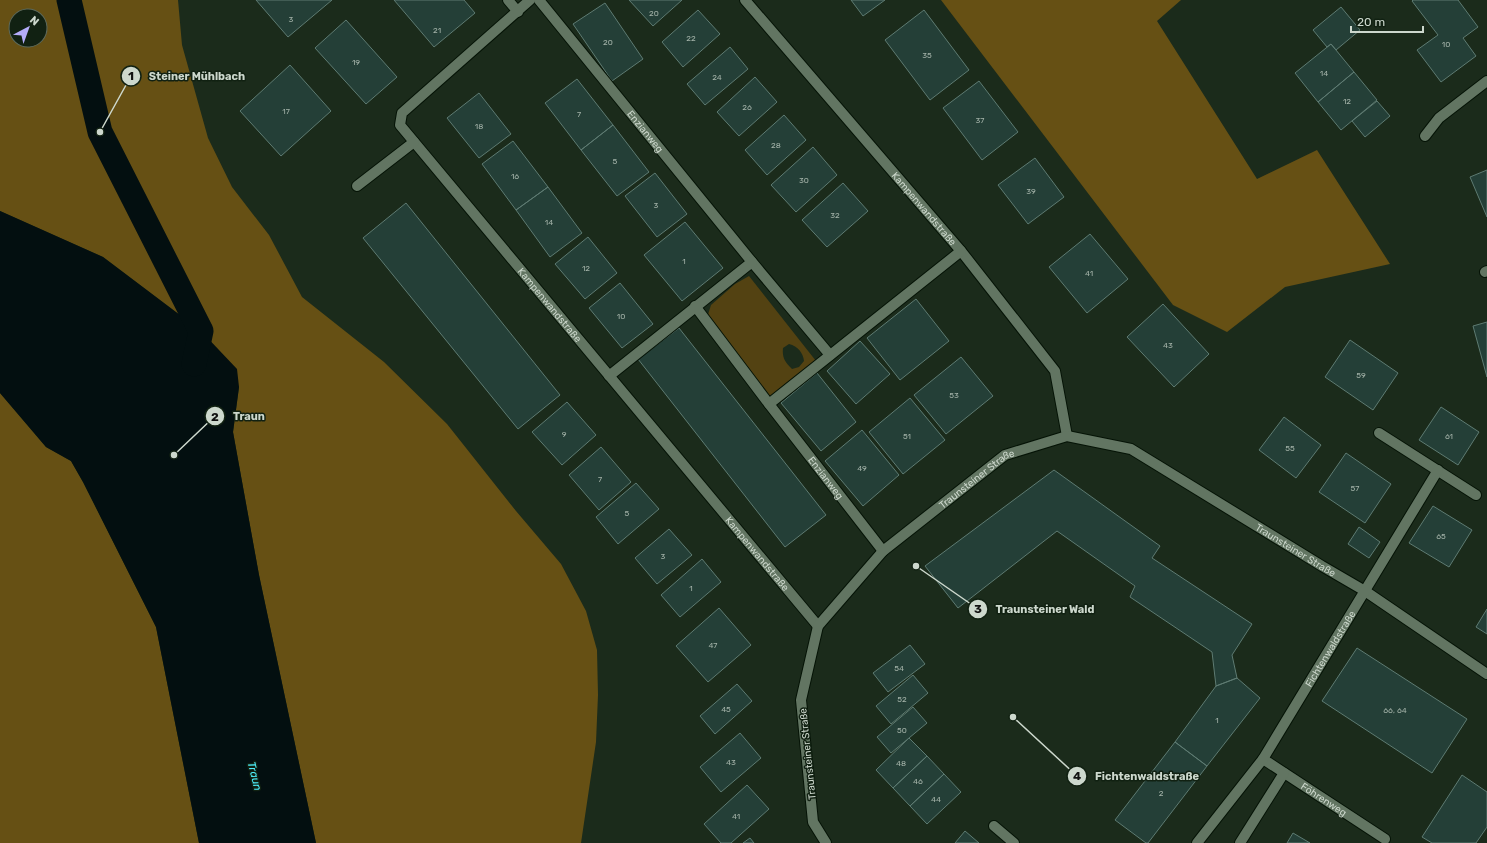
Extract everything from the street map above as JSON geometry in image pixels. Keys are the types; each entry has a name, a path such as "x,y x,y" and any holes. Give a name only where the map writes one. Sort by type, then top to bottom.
{"street":[{"path":"508,0 518,12"},
{"name":"Kampenwandstraße","path":"530,0 402,113 400,125 818,626"},
{"name":"Enzianweg","path":"540,0 752,262 830,355"},
{"name":"Kampenwandstraße","path":"745,0 961,251 1055,371 1067,436"},
{"path":"1425,136 1439,118 1487,81"},
{"path":"358,186 414,142"},
{"path":"769,404 961,251"},
{"path":"609,376 752,262"},
{"name":"Enzianweg","path":"695,306 883,551"},
{"path":"1379,433 1476,495"},
{"name":"Traunsteiner Straße","path":"826,843 814,822 801,700 818,626 883,551 1005,455 1067,436 1131,449 1365,591 1487,674"},
{"path":"1365,591 1438,470"},
{"name":"Fichtenwaldstraße","path":"1197,843 1263,759 1365,591"},
{"name":"Föhrenweg","path":"1263,759 1385,839"},
{"path":"1240,843 1284,773"},
{"path":"994,826 1014,843"}],"shaded area":[{"path":"0,0 178,0 182,45 208,138 232,187 269,235 302,297 384,362 447,424 516,511 561,564 586,611 597,650 598,695 596,742 581,843 316,843 259,575 233,432 239,387 201,331 103,257 0,211"},
{"path":"941,0 1181,0 1157,21 1257,179 1317,150 1390,264 1285,287 1227,332 1173,305"},
{"path":"749,276 816,361 769,404 706,321 711,305 735,284","holes":["789,344 800,350 804,361 799,367 792,369 784,360 783,355 783,348"]},
{"path":"0,393 46,447 71,461 156,627 199,843 0,843"}],"water":[{"path":"0,211 103,257 201,331 237,369 239,387 233,432 259,575 316,843 199,843 156,627 71,461 46,447 0,393"}],"building":[{"path":"256,0 332,0 288,37"},
{"path":"394,0 464,0 475,13 434,47"},
{"path":"629,0 682,0 653,26"},
{"path":"851,0 885,0 863,16"},
{"path":"1458,0 1478,27 1463,38 1476,56 1441,82 1417,50 1438,35 1412,1"},
{"path":"605,3 643,59 612,81 573,24"},
{"path":"1341,7 1360,30 1336,50 1331,44 1327,47 1313,30"},
{"path":"698,10 720,34 683,67 662,42"},
{"path":"924,10 969,70 930,100 885,40"},
{"path":"346,20 397,77 366,104 315,48"},
{"path":"1331,44 1354,72 1318,102 1295,73"},
{"path":"730,47 748,69 705,105 687,84"},
{"path":"290,65 331,111 281,156 240,111"},
{"path":"1354,72 1377,100 1341,130 1318,102"},
{"path":"755,77 777,102 739,136 717,112"},
{"path":"577,79 613,125 581,150 545,103"},
{"path":"979,81 1018,132 982,160 943,108"},
{"path":"479,93 511,134 479,158 447,118"},
{"path":"1377,101 1390,116 1365,137 1352,121"},
{"path":"784,115 806,140 767,175 745,150"},
{"path":"613,125 649,172 617,196 581,150"},
{"path":"513,141 548,187 516,210 482,164"},
{"path":"813,147 837,175 796,212 771,185"},
{"path":"1035,158 1064,197 1028,224 998,185"},
{"path":"1487,170 1487,217 1470,177"},
{"path":"655,173 687,214 657,237 625,196"},
{"path":"843,183 868,211 827,247 802,220"},
{"path":"548,187 582,233 550,257 516,210"},
{"path":"406,203 560,395 518,429 363,238"},
{"path":"685,222 723,268 682,301 644,255"},
{"path":"1090,234 1128,279 1087,313 1049,267"},
{"path":"588,237 617,273 585,299 555,264"},
{"path":"620,283 653,324 622,348 589,308"},
{"path":"916,299 949,341 900,380 867,338"},
{"path":"1163,304 1209,354 1174,387 1127,337"},
{"path":"1487,322 1487,377 1473,326"},
{"path":"679,328 826,515 785,547 638,359"},
{"path":"1350,340 1398,373 1373,410 1325,377"},
{"path":"860,341 890,374 856,404 827,371"},
{"path":"961,357 993,396 946,434 914,395"},
{"path":"817,373 856,422 821,451 781,403"},
{"path":"910,398 945,440 903,474 869,432"},
{"path":"567,402 596,435 562,465 532,432"},
{"path":"1441,407 1479,432 1458,465 1419,440"},
{"path":"1284,417 1321,445 1296,478 1259,450"},
{"path":"862,430 899,475 863,506 825,461"},
{"path":"601,447 631,482 599,510 569,475"},
{"path":"1346,453 1391,484 1365,523 1319,492"},
{"path":"1054,470 1160,546 1152,558 1252,624 1232,655 1237,678 1216,686 1212,652 1130,597 1135,586 1057,531 958,608 925,566"},
{"path":"636,483 659,509 618,544 596,517"},
{"path":"1433,506 1472,530 1449,567 1409,543"},
{"path":"1359,527 1380,542 1369,558 1348,544"},
{"path":"669,529 692,555 657,584 635,558"},
{"path":"702,559 721,582 680,617 661,595"},
{"path":"719,608 751,645 708,682 676,646"},
{"path":"1487,609 1487,634 1476,627"},
{"path":"910,645 925,664 888,692 873,673"},
{"path":"1357,648 1467,719 1432,773 1322,701"},
{"path":"913,675 928,693 891,724 876,706"},
{"path":"1237,678 1260,698 1207,766 1175,742 1216,686"},
{"path":"737,684 752,701 715,734 700,716"},
{"path":"913,707 927,723 891,753 877,737"},
{"path":"740,733 761,758 721,792 700,767"},
{"path":"909,738 927,756 893,788 876,770"},
{"path":"1175,742 1207,766 1148,843 1146,843 1115,820"},
{"path":"927,756 944,774 910,806 893,788"},
{"path":"944,774 961,792 927,824 910,806"},
{"path":"1462,775 1487,792 1487,827 1476,843 1432,843 1422,837"},
{"path":"747,785 769,809 731,843 721,843 704,824"},
{"path":"965,831 979,843 955,843"},
{"path":"1293,833 1310,843 1287,843"},
{"path":"750,838 754,843 743,843"}],"waterway":[{"path":"69,0 100,132 201,331 194,364"}],"place":[{"name":"Steiner Mühlbach","path":"100,132"},
{"name":"Traun","path":"174,455"},
{"name":"Traunsteiner Wald","path":"916,566"},
{"name":"Fichtenwaldstraße","path":"1013,717"}]}
